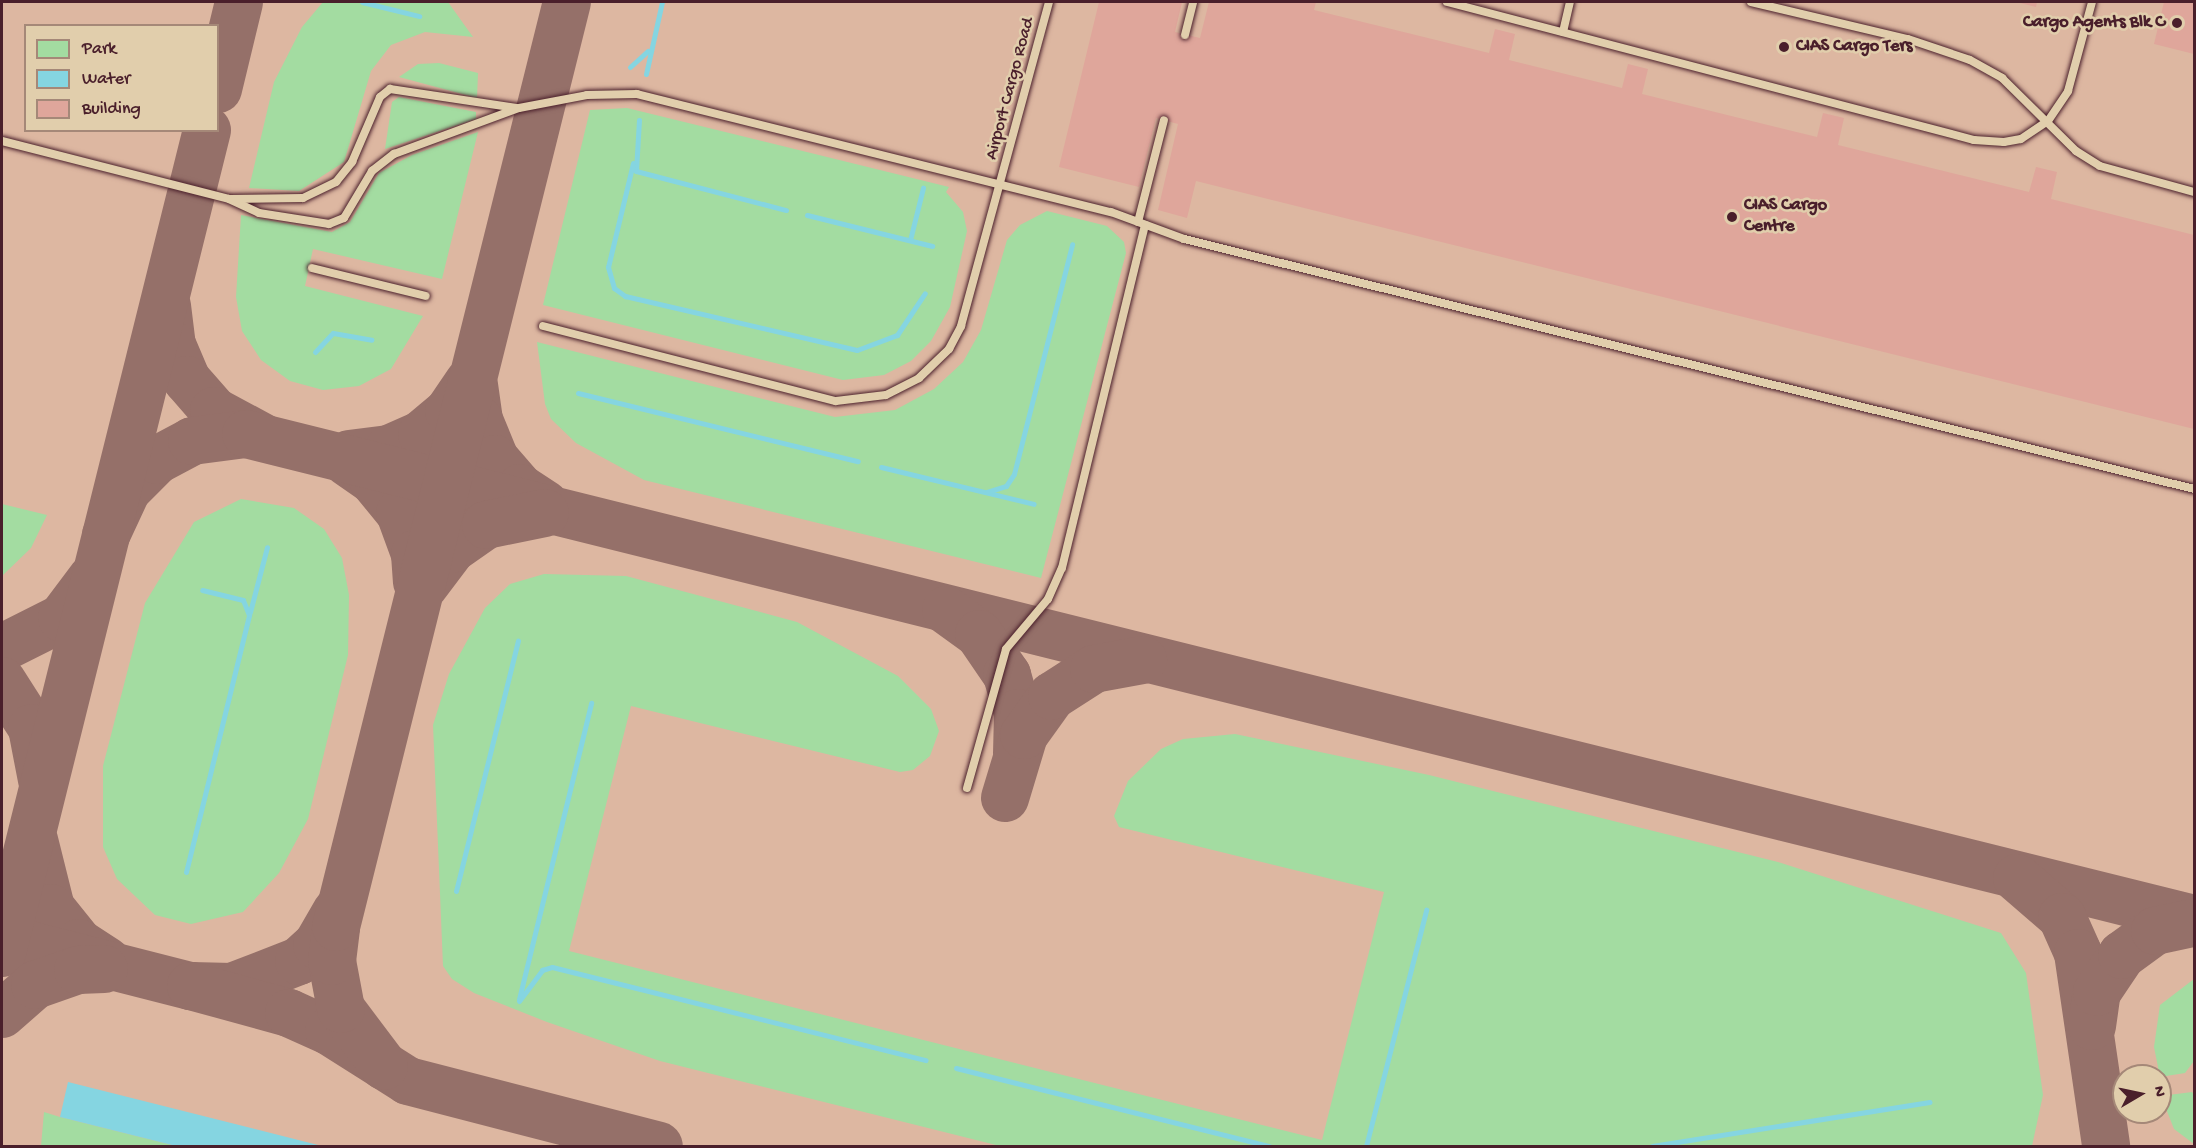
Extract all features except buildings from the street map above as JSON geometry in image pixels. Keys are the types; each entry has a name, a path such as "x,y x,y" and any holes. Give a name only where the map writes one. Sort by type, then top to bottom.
{"lane":[{"name":"Airport Cargo Road","path":"543,326 823,399 853,402 886,395 934,365 957,334 1002,185 1049,2"},
{"path":"1185,35 1193,2"},
{"path":"1447,2 1974,140 2021,139 2048,120 2068,91 2092,2"},
{"path":"1563,32 1570,2"},
{"path":"1751,2 1908,39 1970,60 2002,78 2048,120 2076,151 2100,165 2194,192"},
{"path":"230,199 296,199 336,182 352,162 380,97 390,89 519,108"},
{"path":"2,141 230,199 259,213 310,224 336,222 386,158 519,108 587,94 638,94 1002,185 1142,224 2194,489"},
{"path":"967,788 1005,649 1048,599 1062,568 1164,120"},
{"path":"312,268 426,296"}],"shaded area":[{"path":"2,2 2194,2 2194,1146 2,1146"}],"green space":[{"path":"323,2 448,2 473,37 425,32 391,45 371,71 344,162 299,191 249,188 274,82 302,27"},
{"path":"439,63 478,73 477,98 399,77 418,64"},
{"path":"399,97 476,112 476,119 385,149 392,102"},
{"path":"627,108 949,187 946,192 963,212 967,231 950,307 931,341 911,361 884,375 843,380 543,305 590,110"},
{"path":"478,132 442,279 313,249 305,286 423,316 391,369 359,386 323,390 290,381 261,360 242,331 236,297 241,215 332,232 350,222 379,173 412,155"},
{"path":"1047,211 1107,226 1124,242 1126,253 1041,578 644,480 576,443 551,419 545,404 537,342 835,417 895,410 934,389 963,362 981,330 1007,240 1020,225"},
{"path":"241,499 294,508 324,529 342,558 349,595 348,655 308,819 279,873 243,912 191,924 155,915 117,879 103,847 103,766 145,603 194,522"},
{"path":"2,504 47,515 31,548 2,576"},
{"path":"544,574 626,576 797,622 898,676 931,709 939,731 930,756 913,770 900,772 631,706 569,951 1322,1140 1384,892 1119,827 1114,816 1128,781 1161,749 1183,739 1235,734 1429,775 1778,862 2001,933 2026,973 2043,1095 2032,1146 1000,1146 660,1061 547,1022 474,993 452,979 443,966 433,725 449,674 485,608 510,584"},
{"path":"2194,979 2194,1061 2185,1073 2172,1075 2172,1064 2157,1064 2154,1047 2160,1005"},
{"path":"2192,1092 2194,1095 2194,1144 2174,1129 2172,1095"},
{"path":"44,1112 60,1117 176,1146 41,1146"}],"water":[{"path":"68,1082 322,1146 176,1146 60,1117"}],"waterway":[{"path":"362,2 419,16"},
{"path":"646,74 662,2"},
{"path":"630,67 648,51"},
{"path":"639,120 636,171 786,210"},
{"path":"633,163 608,267 614,288 625,296 857,350 897,335 925,293"},
{"path":"910,240 923,188"},
{"path":"807,215 932,246"},
{"path":"987,492 1006,486 1014,474 1072,244"},
{"path":"315,352 333,333 371,340"},
{"path":"578,393 858,461"},
{"path":"881,467 1034,504"},
{"path":"250,612 267,547"},
{"path":"186,872 249,615 243,600 202,590"},
{"path":"456,891 518,641"},
{"path":"519,999 591,703"},
{"path":"1366,1146 1426,910"},
{"path":"519,1001 542,970 552,967 926,1060"},
{"path":"956,1068 1269,1146"},
{"path":"1652,1146 1930,1102"}],"taxiway":[{"path":"219,85 239,2"},
{"path":"384,1066 341,1009 332,961 336,927 567,2"},
{"path":"2,953 207,132"},
{"path":"167,306 172,345 187,380 214,411 262,437"},
{"path":"349,454 389,449 422,434 449,411 468,383"},
{"path":"474,385 479,420 495,459 520,488 545,504"},
{"path":"106,535 127,490 157,460 192,441 246,434 2194,919"},
{"path":"347,462 373,480 400,513 415,554 417,582"},
{"path":"424,586 452,549 486,525 545,513"},
{"path":"2,648 62,618 92,578"},
{"path":"946,610 979,634 1007,675 1018,713 1017,753"},
{"path":"1005,798 1024,735 1052,696 1094,669 1143,660"},
{"path":"2,681 32,728 42,780"},
{"path":"34,840 51,908 79,943 107,961"},
{"path":"2017,878 2062,917 2078,953 2106,1146"},
{"path":"2,938 191,986 232,987 299,961 317,945 337,911"},
{"path":"2092,1026 2097,992 2122,955 2155,931 2194,923"},
{"path":"2,1014 35,985 78,970 104,969"},
{"path":"191,986 289,1013 329,1031 408,1081 659,1146"}],"place":[{"name":"Cargo Agents Blk C","path":"2177,23"},
{"name":"CIAS Cargo Ters","path":"1784,47"},
{"name":"CIAS Cargo Centre","path":"1732,217"}]}
